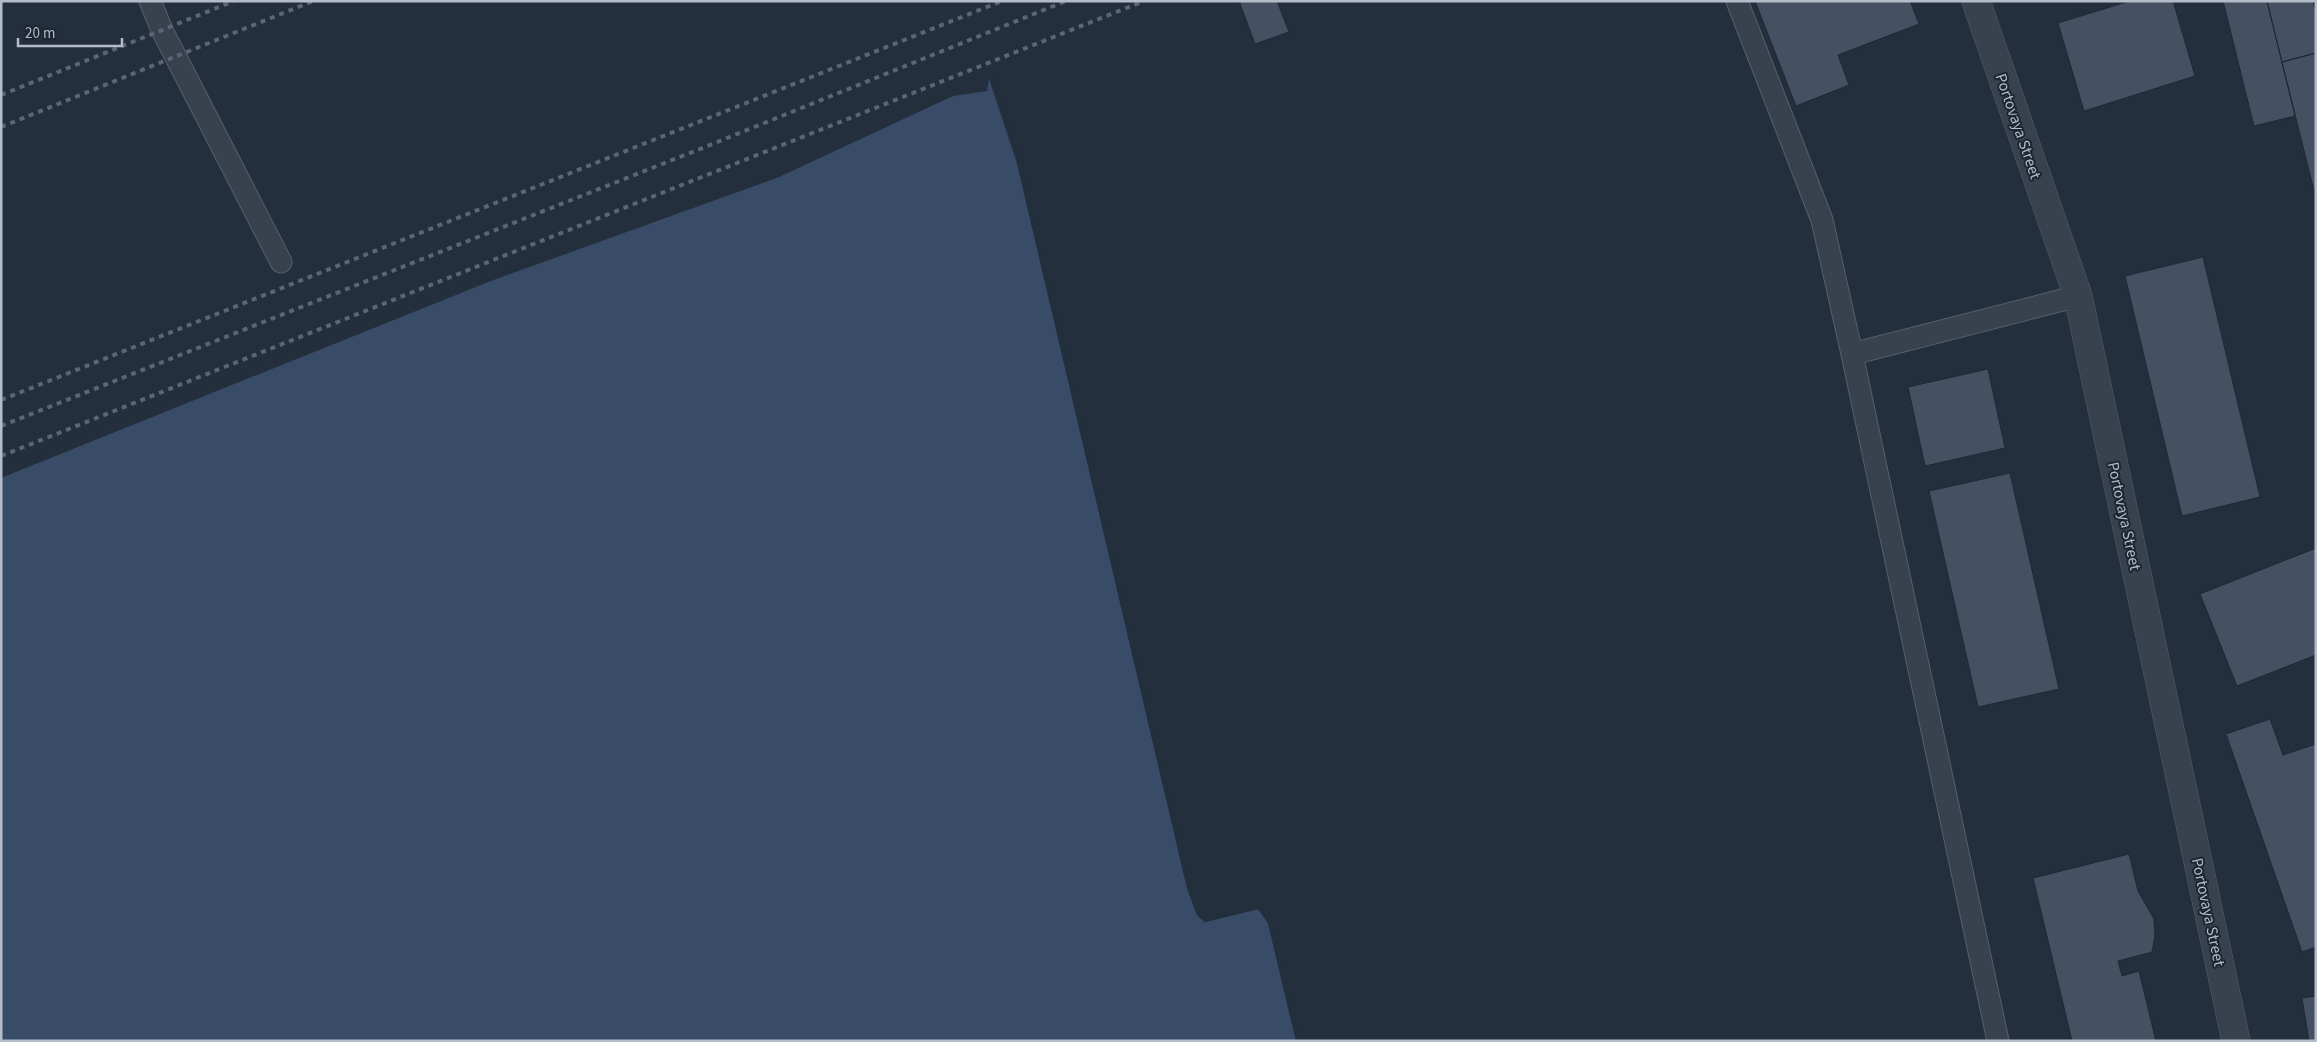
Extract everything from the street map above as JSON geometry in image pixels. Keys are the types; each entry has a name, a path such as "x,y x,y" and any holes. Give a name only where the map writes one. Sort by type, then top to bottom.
{"street":[{"name":"Portovaya Street","path":"1976,1 2078,296 2236,1041"}],"lane":[{"path":"150,1 162,30 280,262"},
{"path":"1737,1 1822,220 1998,1041"},
{"path":"1852,354 2078,296"}],"water":[{"path":"989,78 1017,163 1187,888 1197,915 1205,922 1258,909 1268,923 1296,1041 1,1041 1,470 272,360 779,177 953,96 987,91"}],"pier":[{"path":"992,77 1020,162 1189,887 1199,914 1205,919 1260,908 1270,922 1299,1041 1296,1041 1268,923 1258,909 1205,922 1197,915 1187,888 1017,163 989,78"},
{"path":"570,249 1,478 1,468 271,357"}],"building":[{"path":"1239,1 1277,1 1289,32 1255,44"},
{"path":"1755,1 1910,1 1919,24 1838,55 1849,85 1796,106"},
{"path":"2130,1 2173,1 2195,76 2084,111 2058,23"},
{"path":"2223,1 2267,1 2295,116 2254,126"},
{"path":"2267,1 2313,1 2316,14 2316,53 2282,62"},
{"path":"2316,53 2316,199 2282,62"},
{"path":"2203,257 2260,497 2182,516 2125,276"},
{"path":"1988,369 2005,448 1925,466 1908,387"},
{"path":"2010,473 2059,689 1978,707 1929,491"},
{"path":"2316,548 2316,655 2237,686 2200,594"},
{"path":"2270,719 2283,755 2316,744 2316,947 2302,952 2226,734"},
{"path":"2129,854 2138,891 2154,919 2155,936 2152,952 2118,961 2122,976 2139,971 2156,1041 2072,1041 2033,878"},
{"path":"2316,996 2316,1041 2309,1041 2302,998"}],"railway":[{"path":"1,95 234,1"},
{"path":"1,127 313,1"},
{"path":"1,400 1002,1"},
{"path":"1,426 705,147 1066,1"},
{"path":"1,456 1144,1"}]}
